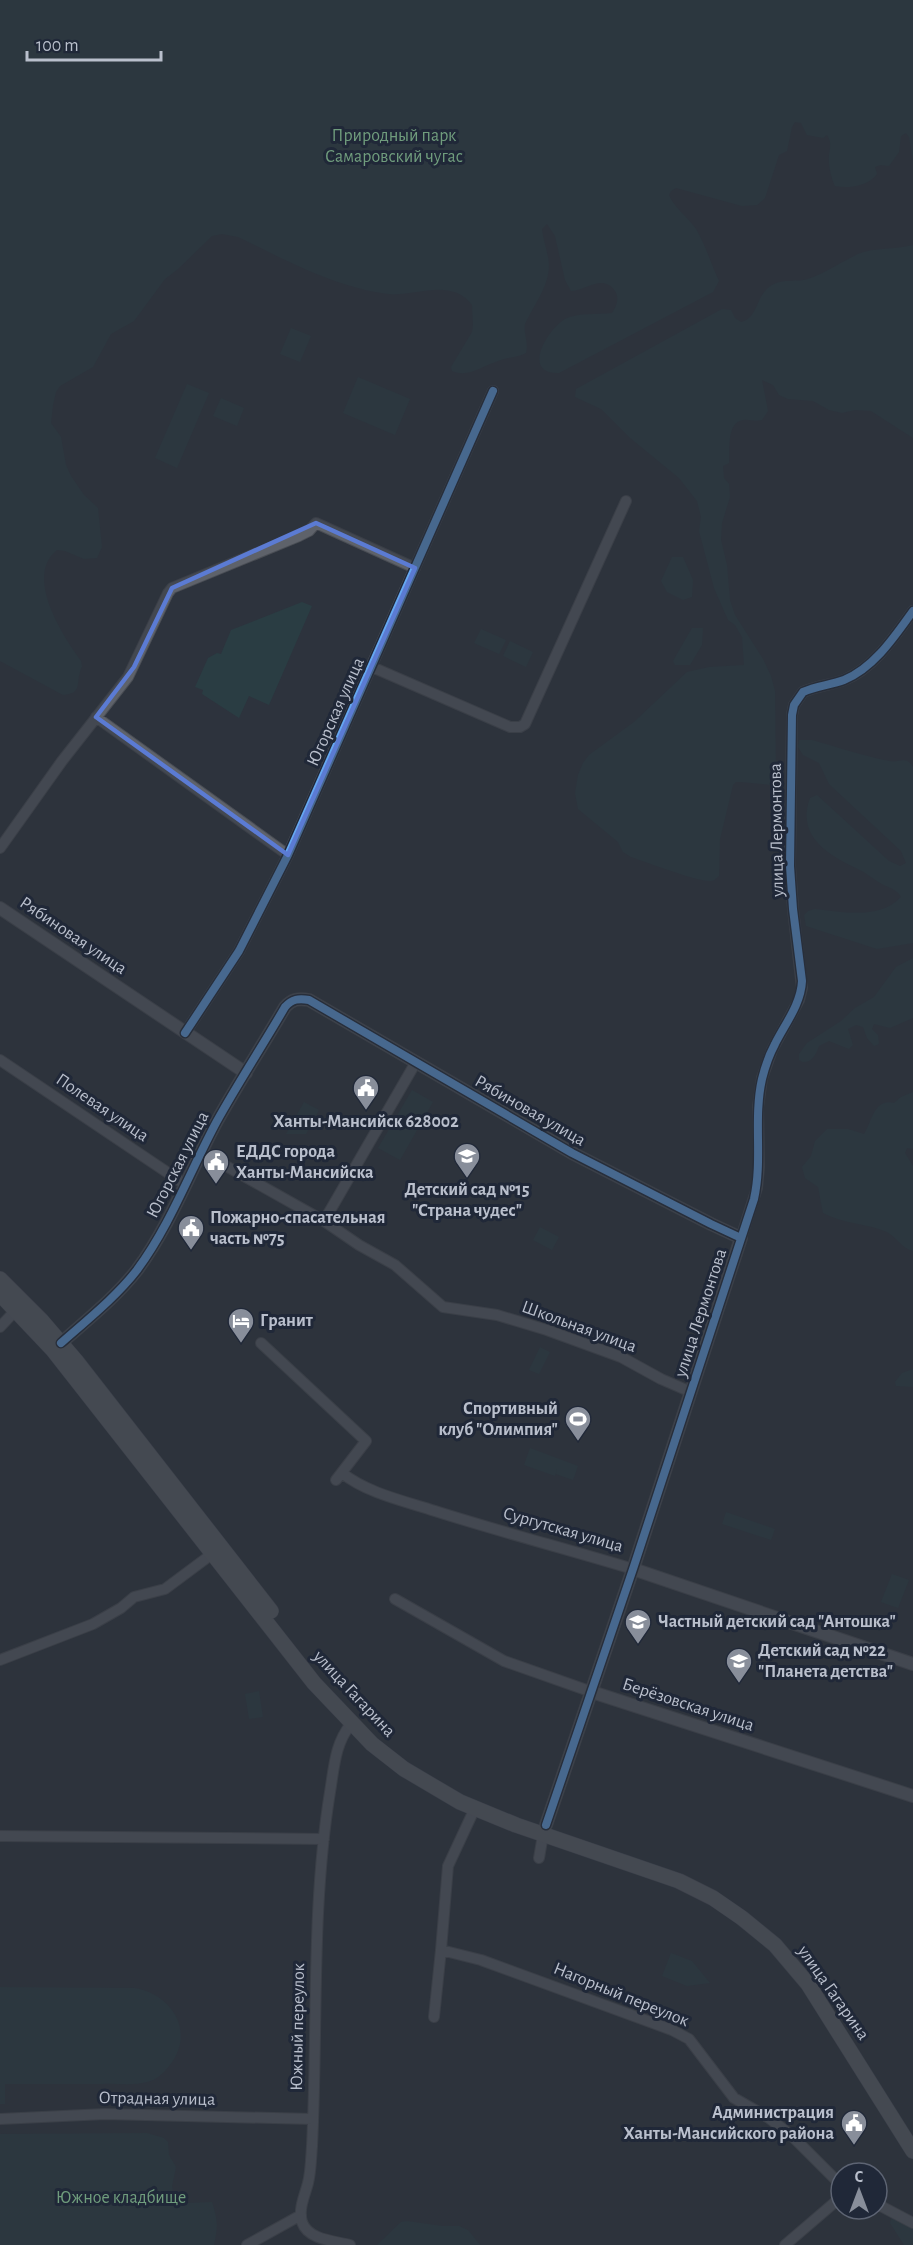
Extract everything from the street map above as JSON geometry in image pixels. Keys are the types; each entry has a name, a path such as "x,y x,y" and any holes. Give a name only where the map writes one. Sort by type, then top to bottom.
{"main road":[{"name":"улица Гагарина","path":"0,1279 20,1306 57,1347 298,1654 387,1756 444,1793 475,1808 662,1864 700,1881 748,1910 780,1938 816,1978 913,2132"},
{"name":"улица Гагарина","path":"0,1294 20,1306"},
{"name":"улица Гагарина","path":"354,1720 440,1780 545,1830 679,1881 728,1908 758,1931 779,1950 808,1984 913,2151"}],"street":[{"name":"Югорская улица","path":"185,1033 239,951 288,855 493,391"},
{"path":"372,667 510,727 520,727 525,724 626,501"},
{"path":"0,848 62,761 134,667 168,593 178,585 299,536 309,531 316,523 415,568"},
{"name":"улица Лермонтова","path":"545,1830 757,1188 758,1107 762,1078 772,1050 799,1000 802,988 790,866 791,731 794,705 803,692 843,680 865,667 896,634 913,611"},
{"path":"96,717 288,855"},
{"name":"Рябиновая улица","path":"0,908 246,1073"},
{"name":"Югорская улица","path":"57,1347 134,1273 150,1251 201,1152 285,1007 294,1000 309,1000"},
{"name":"Рябиновая улица","path":"309,1000 581,1158 741,1238"},
{"name":"Полевая улица","path":"0,1060 186,1185"},
{"path":"201,1152 324,1221 416,1062"},
{"name":"Школьная улица","path":"324,1221 359,1245 403,1270 443,1307 485,1313 547,1330 621,1357 691,1392"},
{"path":"0,1327 20,1306"},
{"name":"Сургутская улица","path":"261,1342 366,1441 339,1476 415,1505 633,1569 913,1664"},
{"path":"0,1660 93,1624 134,1597 165,1589 216,1550"},
{"name":"Берёзовская улица","path":"395,1599 504,1661 592,1692 913,1796"},
{"name":"Южный переулок","path":"301,2215 310,2173 315,1982 324,1839 336,1754 341,1738 354,1720"},
{"path":"434,2017 448,1866 475,1808"},
{"path":"538,1858 545,1830"},
{"path":"0,1836 324,1839"},
{"name":"Нагорный переулок","path":"441,1950 481,1960 679,2033 692,2043 734,2098 769,2118 792,2136 829,2173"},
{"name":"Отрадная улица","path":"0,2119 105,2114 313,2119"},
{"path":"785,2245 829,2207"},
{"path":"889,2210 913,2223"},
{"path":"247,2245 301,2215 304,2227 315,2236 350,2245"}],"highlighted area":[{"path":"316,523 415,568 288,855 96,717 134,667 172,588"}],"green space":[{"name":"Природный парк Самаровский чугас","path":"0,0 913,0 913,161 909,137 906,133 901,136 899,152 889,166 875,167 877,174 869,181 858,186 835,186 829,167 830,143 827,135 823,138 807,135 801,123 795,122 787,151 779,155 765,198 757,205 742,206 676,188 669,195 696,229 719,281 713,292 559,373 541,367 539,359 545,341 551,332 570,317 612,313 617,297 615,291 605,283 571,291 565,280 555,236 547,224 542,229 548,257 548,275 525,324 526,353 464,373 452,371 451,367 472,332 472,305 454,292 432,290 389,294 369,291 312,272 238,237 222,234 212,236 165,279 134,321 111,334 93,367 60,386 56,392 51,423 61,437 66,465 71,476 84,495 98,508 102,547 97,558 84,559 57,550 48,561 44,575 45,590 56,621 82,666 76,690 63,695 0,661"},
{"path":"913,245 913,438 871,411 855,410 842,413 829,410 813,401 788,399 779,395 773,385 762,380 768,411 762,420 738,422 731,431 729,463 723,466 724,478 729,484 730,497 722,523 721,540 727,565 730,600 735,615 763,659 775,691 776,780 771,785 736,782 733,785 720,839 719,876 714,880 695,878 631,857 623,852 618,842 578,809 575,793 583,763 589,755 634,722 687,672 709,667 744,665 742,637 735,625 728,620 714,588 699,531 701,517 697,501 679,478 629,437 601,409 575,397 576,389 722,309 731,310 735,318 741,322 747,320 763,294 776,283 808,279 865,252"},
{"path":"291,328 311,336 300,362 280,354"},
{"path":"358,377 410,399 395,435 343,413"},
{"path":"187,384 209,393 177,468 155,458"},
{"path":"221,398 244,408 237,426 213,416"},
{"path":"672,557 683,557 693,580 692,597 683,600 667,592 661,581"},
{"path":"302,602 312,606 269,705 249,696 239,718 202,694 203,690 195,687 208,658 217,653 221,654 231,630"},
{"path":"692,628 703,628 702,645 690,665 675,665 673,661"},
{"path":"481,629 506,640 499,654 474,643"},
{"path":"510,641 533,652 526,667 503,656"},
{"path":"799,740 812,740 889,761 905,760 913,767 913,943 877,949 806,926 804,915 808,911 815,909 849,913 872,912 883,909 901,897 895,890 836,857 818,843 807,823 810,798 817,795 889,861 900,866 906,863 901,851 829,784 819,763 803,755 798,747"},
{"path":"913,958 913,1018 890,1028 874,1024 872,1029 878,1035 879,1044 874,1046 867,1038 863,1027 856,1025 848,1029 853,1045 849,1049 829,1041 819,1046 809,1061 799,1060 799,1054 807,1043 874,997 896,967"},
{"path":"412,1090 433,1102 400,1160 378,1148"},
{"path":"913,1092 913,1149 907,1148 905,1153 913,1166 913,1251 887,1232 823,1213 818,1187 805,1178 802,1167 811,1156 815,1141 827,1129 848,1129 864,1134 878,1107 887,1102 894,1103"},
{"path":"304,1102 319,1110 306,1134 286,1134"},
{"path":"540,1227 559,1237 552,1250 533,1240"},
{"path":"540,1347 550,1352 539,1374 529,1370"},
{"path":"913,1369 913,1387 896,1386 895,1382 902,1373"},
{"path":"530,1448 578,1466 573,1480 556,1474 557,1469 555,1476 524,1465"},
{"path":"726,1512 775,1529 771,1540 722,1524"},
{"path":"892,1574 909,1580 898,1608 881,1602"},
{"path":"259,1691 263,1717 249,1719 245,1694"},
{"path":"671,1953 692,1961 710,1983 687,1986 662,1976"},
{"path":"0,1987 135,1988 148,1992 160,1998 170,2007 176,2017 180,2029 177,2053 169,2066 154,2080 130,2084 5,2084 5,2104 0,2104"},
{"name":"Южное кладбище","path":"147,2133 164,2138 168,2142 169,2155 176,2167 173,2192 187,2203 212,2202 217,2224 214,2245 0,2245 0,2134"},
{"path":"891,2219 913,2228 913,2245 904,2245 890,2223"},
{"path":"401,2222 459,2226 468,2230 480,2245 377,2245"}],"cycle path":[{"path":"185,1033 239,951 288,855 493,391"},
{"path":"546,1825 633,1569 754,1199 757,1184 758,1109 762,1079 771,1052 796,1006 801,989 790,866 794,705 803,692 844,680 865,668 883,650 913,611"},
{"path":"61,1343 111,1299 137,1270 170,1216 233,1092 285,1007 290,1002 299,999 309,1000 572,1153 741,1238"}],"place":[{"name":"Ханты-Мансийск 628002","path":"366,1111"},
{"name":"Детский сад №15 \"Страна чудес\"","path":"467,1179"},
{"name":"ЕДДС города Ханты-Мансийска","path":"216,1185"},
{"name":"Пожарно-спасательная часть №75","path":"191,1251"},
{"name":"Гранит","path":"241,1344"},
{"name":"Спортивный клуб \"Олимпия\"","path":"578,1442"},
{"name":"Частный детский сад \"Антошка\"","path":"638,1645"},
{"name":"Детский сад №22 \"Планета детства\"","path":"739,1684"},
{"name":"Администрация Ханты-Мансийского района","path":"854,2146"}]}
